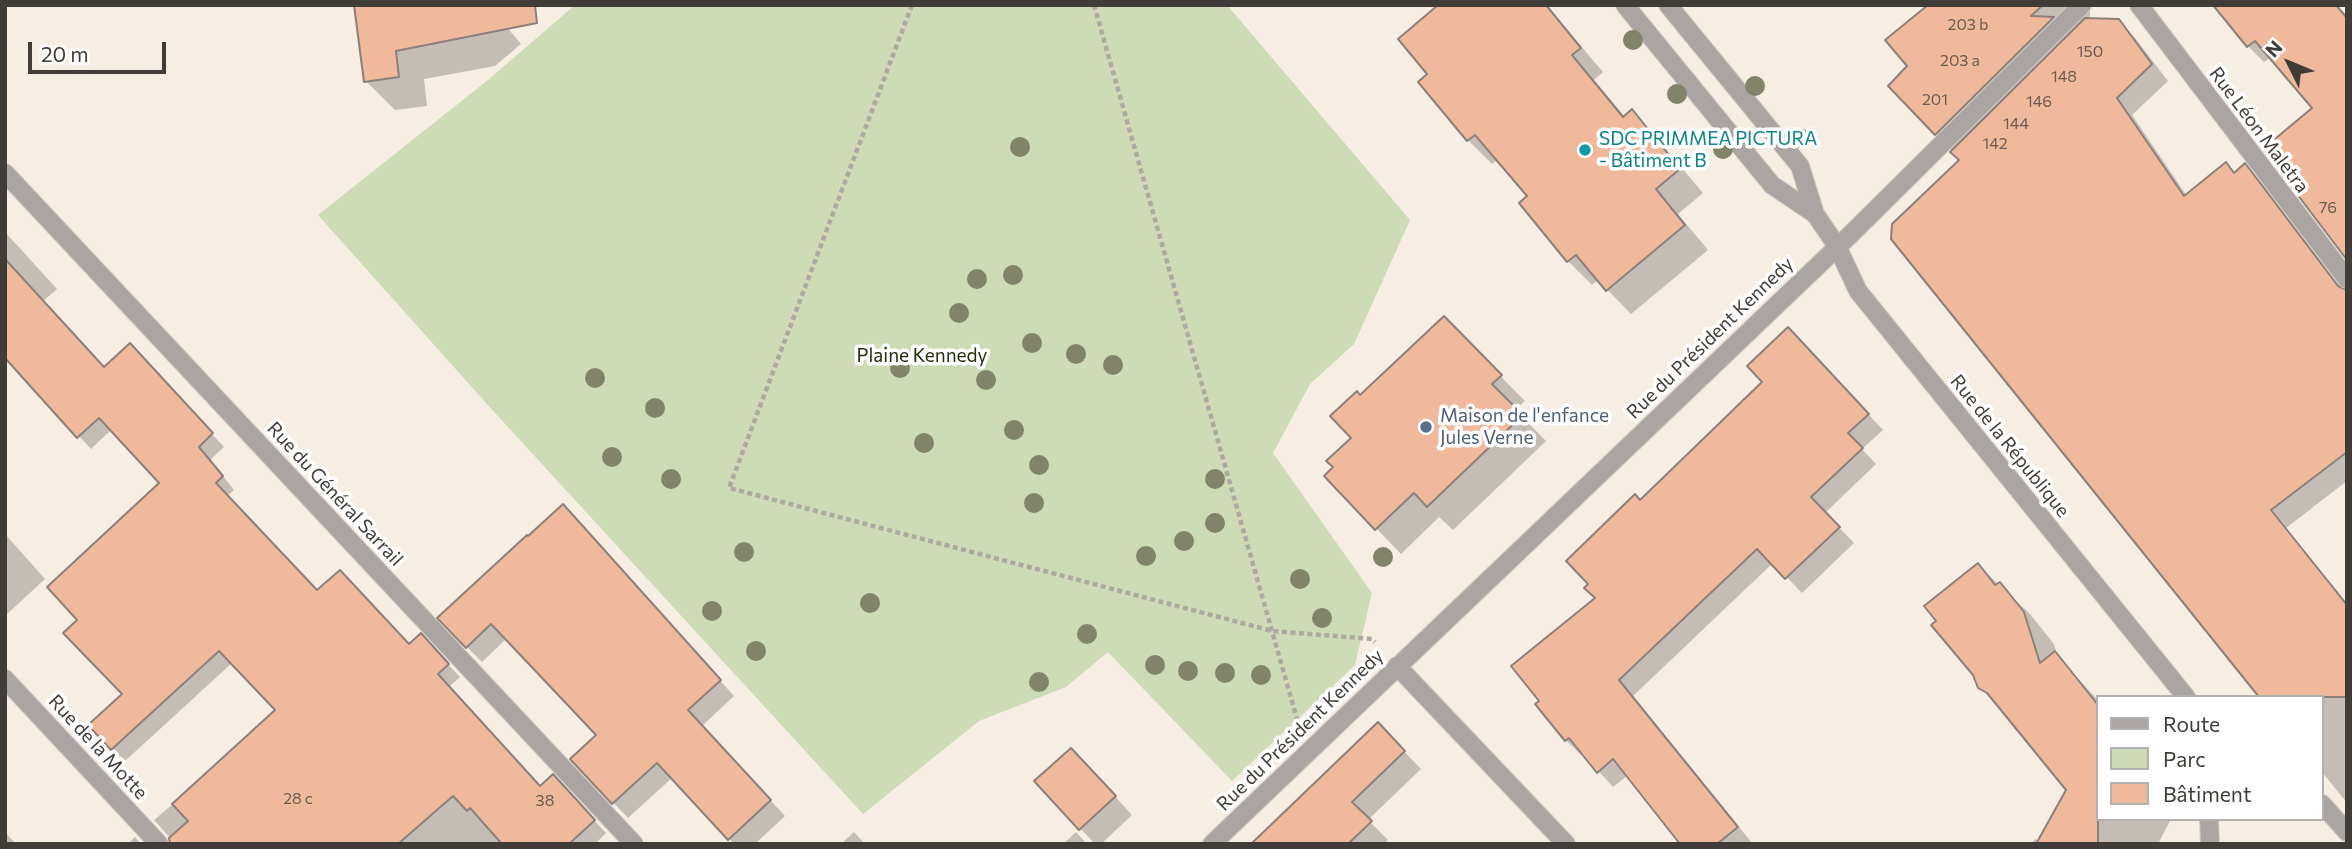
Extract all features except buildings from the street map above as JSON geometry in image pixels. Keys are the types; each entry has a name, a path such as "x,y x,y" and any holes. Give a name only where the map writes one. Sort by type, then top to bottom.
{"street":[{"name":"Rue de la République","path":"1625,5 1772,185 1815,214"},
{"name":"Rue de la République","path":"1668,5 1800,166 1815,214 1837,246 1858,291 2184,695"},
{"name":"Rue du Président Kennedy","path":"1212,844 1837,246 2082,5"},
{"name":"Rue Léon Maletra","path":"2139,5 2347,279"},
{"name":"Rue du Général Sarrail","path":"5,173 634,844"},
{"path":"1397,666 1566,844"},
{"name":"Rue de la Motte","path":"5,679 159,844"},
{"path":"2324,806 2347,832"},
{"path":"2209,821 2210,844"}],"path":[{"path":"912,5 729,488 1272,631 1372,639 1397,666"},
{"path":"1094,5 1307,753"}],"green space":[{"name":"Plaine Kennedy","path":"575,5 1227,5 1410,220 1354,344 1310,384 1273,453 1372,593 1355,665 1232,781 1108,652 1066,687 979,721 863,814 486,403 318,215 488,80"}],"place":[{"name":"SDC PRIMMEA PICTURA - Bâtiment B","path":"1585,150"},
{"name":"Maison de l'enfance Jules Verne","path":"1426,427"}]}
